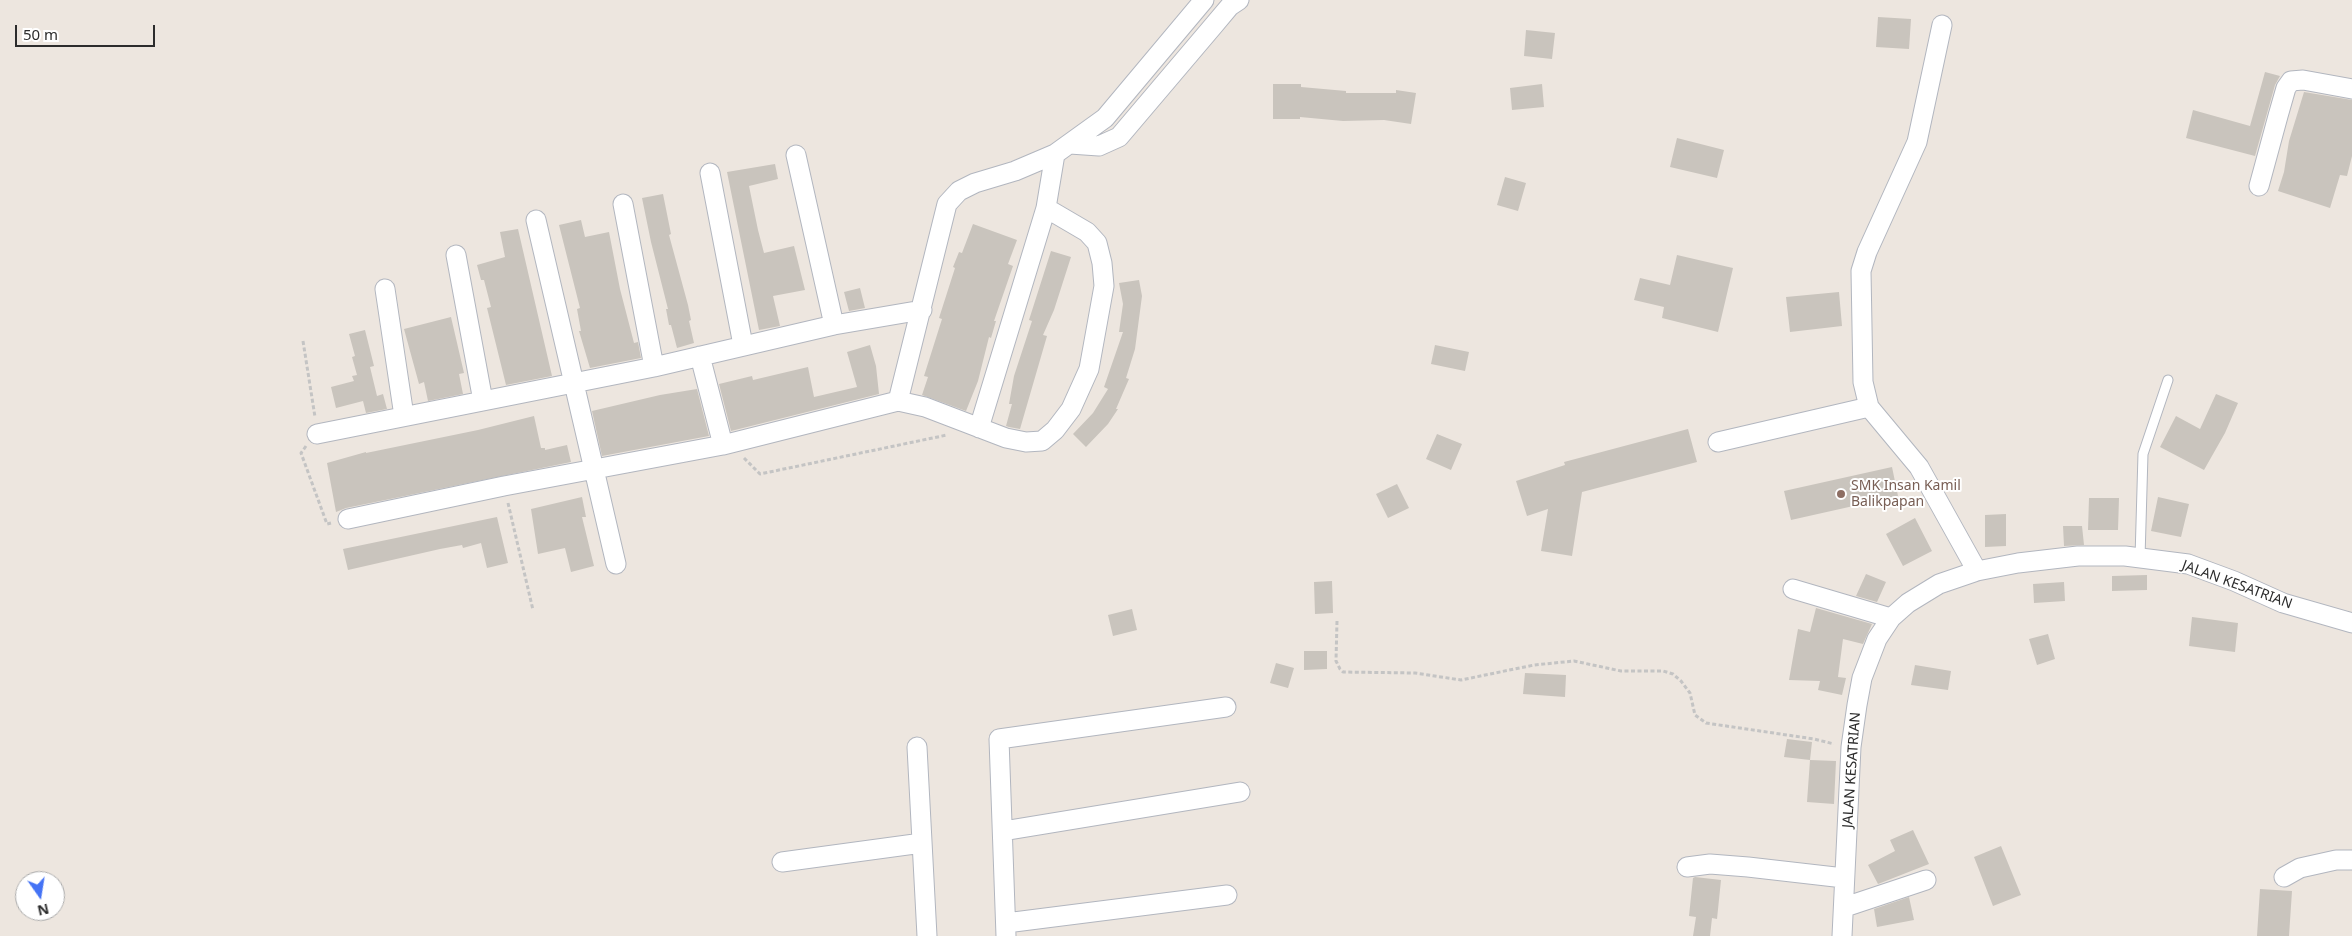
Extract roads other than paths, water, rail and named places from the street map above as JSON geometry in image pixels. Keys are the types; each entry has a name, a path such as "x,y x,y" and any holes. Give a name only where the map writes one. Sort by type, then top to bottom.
{"street":[{"path":"898,401 947,204 959,191 975,183 1015,171 1063,149 1105,118 1204,0"},
{"path":"1063,149 1099,146 1120,137 1230,6 1239,0"},
{"path":"1942,24 1917,142 1867,252 1861,271 1863,382 1869,407 1919,467 1977,571"},
{"path":"2259,186 2278,116 2291,81 2303,80 2352,89"},
{"path":"979,428 1063,149"},
{"path":"796,155 834,325"},
{"path":"710,173 744,345"},
{"path":"622,204 654,367"},
{"path":"348,520 504,486 726,444 898,401 925,407 1006,438 1026,442 1042,441 1055,430 1071,409 1089,369 1104,286 1102,263 1097,243 1087,232 1046,208"},
{"path":"536,220 616,564"},
{"path":"456,255 483,401"},
{"path":"385,289 404,416"},
{"path":"317,434 654,367 834,325 922,310"},
{"path":"700,356 726,444"},
{"path":"1718,442 1869,407"},
{"name":"JALAN KESATRIAN","path":"1842,936 1845,907 1844,878 1851,747 1862,678 1877,639 1891,618 1908,603 1939,584 1977,571 2018,563 2078,556 2140,558 2188,564 2234,581 2283,603 2352,623"},
{"path":"1793,588 1891,618"},
{"path":"1226,707 999,739 1006,930 1228,896"},
{"path":"916,748 926,936"},
{"path":"1003,831 1240,792"},
{"path":"782,862 922,843"},
{"path":"2284,877 2300,868 2336,860 2352,860"},
{"path":"1687,867 1704,864 1729,865 1844,878"},
{"path":"1845,907 1926,880"}],"lane":[{"path":"2140,558 2143,454 2168,380"}],"place":[{"name":"SMK Insan Kamil Balikpapan","path":"1841,494"}]}
